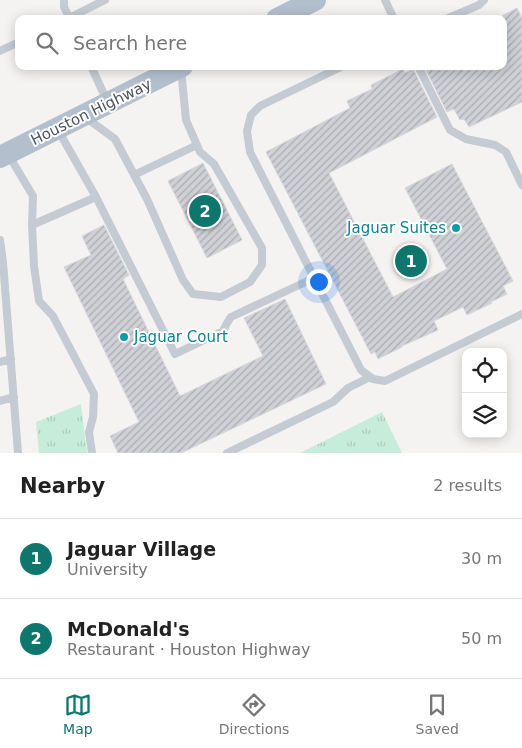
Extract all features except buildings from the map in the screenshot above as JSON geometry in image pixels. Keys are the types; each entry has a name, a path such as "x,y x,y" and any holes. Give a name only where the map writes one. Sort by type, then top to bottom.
{"main road":[{"path":"285,15 315,0"},
{"name":"Houston Highway","path":"4,155 174,70"}],"lane":[{"path":"64,0 64,7 68,15"},
{"path":"75,15 105,0"},
{"path":"384,0 392,15"},
{"path":"455,15 479,5 484,0"},
{"path":"0,51 15,44"},
{"path":"93,70 108,103"},
{"path":"82,116 115,138 147,199 183,280 193,294 222,297 250,282 262,265 262,248 214,164 200,152 186,120 182,70"},
{"path":"335,70 260,106 250,116 247,131 250,152 361,370 373,380 385,381 522,314"},
{"path":"420,70 450,130 466,140 495,145 506,152 522,185"},
{"path":"57,128 96,197 175,354 223,331 231,317 314,278"},
{"path":"134,175 197,145"},
{"path":"4,155 33,196 32,225 38,301 53,316 94,394 93,417 89,432 92,453"},
{"path":"32,225 96,197"},
{"path":"0,240 18,453"},
{"path":"0,362 11,359"},
{"path":"227,453 332,402 348,388 370,377"},
{"path":"0,401 14,397"}],"green space":[{"path":"81,404 87,453 39,453 36,422"},
{"path":"382,412 402,453 300,453"}],"place":[{"name":"McDonald's","path":"205,211"},
{"name":"Jaguar Suites","path":"456,228"},
{"name":"Jaguar Village","path":"411,261"},
{"name":"Jaguar Court","path":"124,337"}]}
